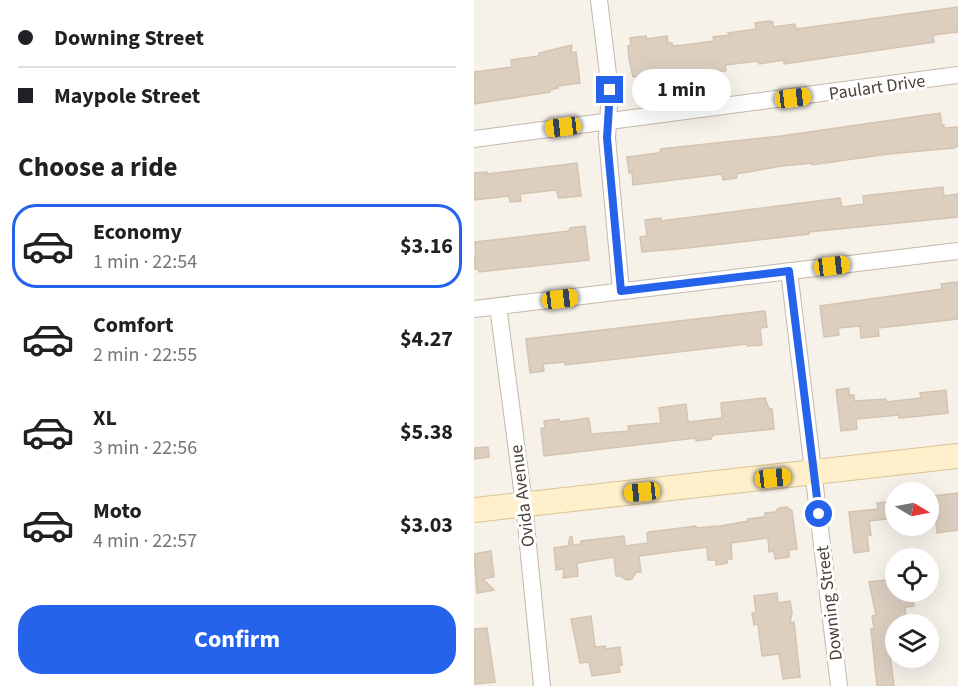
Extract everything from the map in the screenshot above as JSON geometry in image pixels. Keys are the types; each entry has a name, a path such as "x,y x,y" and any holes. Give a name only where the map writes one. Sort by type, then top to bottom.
{"street":[{"path":"599,0 610,90 607,138 621,291"},
{"name":"Paulart Drive","path":"474,139 958,75"},
{"path":"474,309 958,251"},
{"name":"Downing Street","path":"789,271 839,686"},
{"name":"Ovida Avenue","path":"498,306 524,504 542,686"},
{"path":"474,510 814,474 958,456"}],"building":[{"path":"958,7 958,32 933,35 934,42 784,64 784,60 759,64 758,61 725,65 726,71 658,80 656,73 633,77 629,59 630,38 646,36 646,39 667,36 668,43 672,43 672,46 684,45 714,41 713,37 756,29 755,23 769,21 773,22 773,27 795,24 796,29"},
{"path":"572,45 571,53 576,52 580,83 558,86 550,92 474,104 474,72 512,67 511,60 539,56 539,53"},
{"path":"940,113 944,128 958,127 958,146 954,148 888,154 812,165 812,163 782,166 736,174 737,178 723,180 722,174 633,185 632,172 629,173 627,157 659,153 661,149 781,136"},
{"path":"577,163 581,196 559,198 556,190 520,194 521,201 510,202 509,196 474,200 474,173 487,172 487,174"},
{"path":"943,187 944,196 958,194 958,217 642,252 640,237 647,236 645,220 661,218 661,221 840,198 842,207 864,204 863,196"},
{"path":"585,226 589,260 479,272 478,269 474,269 475,242 569,231 570,228"},
{"path":"958,282 958,319 878,328 879,336 861,338 860,326 838,328 839,335 824,337 820,306 942,289 941,284"},
{"path":"765,311 767,327 760,328 762,345 747,346 747,344 565,365 565,362 543,364 544,371 530,373 526,339"},
{"path":"849,388 849,395 854,395 854,401 886,399 886,402 921,398 920,393 946,390 948,413 901,418 899,415 856,419 857,429 841,431 836,390"},
{"path":"765,398 769,409 772,409 774,429 713,435 711,439 696,441 696,438 544,456 541,428 545,428 544,421 559,419 560,422 588,418 591,434 629,431 628,426 661,423 659,408 686,404 688,422 722,418 721,403"},
{"path":"488,447 489,457 474,459 474,448"},
{"path":"958,493 958,530 939,533 939,495"},
{"path":"885,502 885,519 869,521 871,535 867,536 869,551 854,553 849,512 878,509 877,503"},
{"path":"787,507 792,511 797,549 789,550 789,557 775,559 774,551 769,552 768,538 731,543 732,559 727,559 727,563 716,565 716,560 708,560 707,547 639,556 641,572 636,572 632,579 626,580 621,576 616,576 614,557 577,563 578,576 563,578 564,569 556,570 554,548 568,546 570,537 572,537 573,545 581,544 581,541 624,536 625,546 648,543 647,533 649,532 696,526 696,528 720,526 748,521 748,519 765,517 765,513"},
{"path":"491,551 494,577 483,579 494,590 477,593 474,554"},
{"path":"885,580 885,602 913,602 914,606 905,607 906,614 885,614 885,668 892,668 894,686 877,686 871,629 874,629 872,616 876,615 869,582"},
{"path":"777,593 778,603 790,601 792,613 790,623 794,622 800,677 783,679 779,654 762,656 758,624 754,625 752,613 756,612 754,596"},
{"path":"591,616 595,647 605,646 605,649 620,647 622,665 619,665 620,672 592,676 589,662 580,663 571,619"},
{"path":"487,628 495,682 475,684 474,629"}],"route":[{"path":"610,90 607,138 621,291 789,271 819,514"}]}
